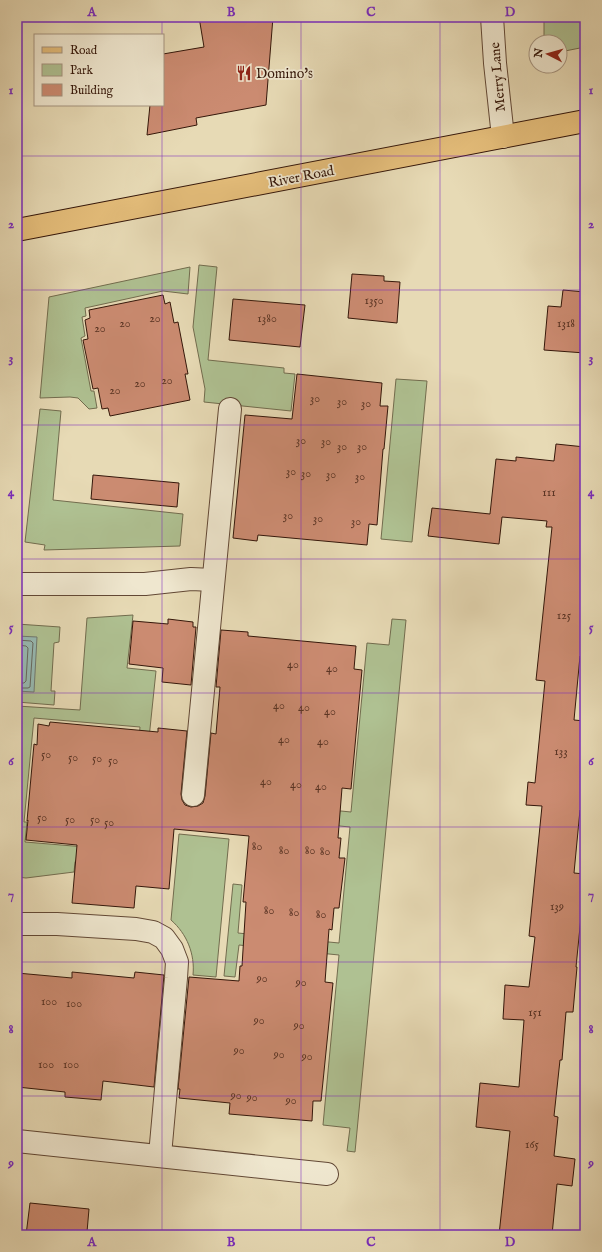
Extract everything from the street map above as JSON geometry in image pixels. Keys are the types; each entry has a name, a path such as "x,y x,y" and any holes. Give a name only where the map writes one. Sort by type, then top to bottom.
{"main road":[{"name":"River Road","path":"17,230 585,121"}],"street":[{"name":"Merry Lane","path":"492,17 495,64 503,137"},
{"path":"193,796 230,409"},
{"path":"17,584 145,584 191,579 213,580"},
{"path":"17,924 57,924 136,929 153,932 164,938 172,949 177,962 160,1155"},
{"path":"17,1141 160,1155 327,1174"}],"green space":[{"path":"544,17 585,17 585,47 568,50 568,34 544,34"},
{"path":"199,265 217,267 208,360 284,368 284,373 295,374 291,411 204,402 205,389 193,327"},
{"path":"190,267 188,294 163,291 85,308 86,316 82,317 85,336 81,338 91,391 94,391 97,408 89,409 78,398 40,398 49,297"},
{"path":"396,379 427,381 412,542 381,539"},
{"path":"40,409 61,411 53,500 183,514 180,546 44,550 45,545 25,542"},
{"path":"133,615 127,668 156,671 144,786 135,785 140,727 34,718 24,822 27,822 25,842 85,847 75,862 74,872 26,878 17,877 22,816 17,781 17,706 80,710 87,618"},
{"path":"392,619 406,620 355,1152 347,1151 350,1128 323,1125 339,955 239,945 235,977 224,976 233,884 242,885 238,933 339,943 350,827 247,817 249,802 351,812 367,643 389,645"},
{"path":"17,624 60,627 59,642 54,643 51,691 55,691 54,705 17,702"},
{"path":"179,834 229,839 216,977 193,975 193,960 189,945 186,938 171,920"}],"water":[{"path":"17,636 37,637 34,692 17,691"}],"building":[{"path":"199,17 273,17 266,105 196,118 197,125 147,135 150,106 164,106 164,54 204,47"},
{"path":"352,274 384,276 384,281 400,282 397,323 348,318"},
{"path":"563,290 585,292 585,353 544,350 548,306 561,307"},
{"path":"163,295 165,304 170,302 174,323 178,322 188,374 185,374 190,400 110,416 108,408 102,409 98,388 93,389 83,340 88,339 85,320 90,318 89,310"},
{"path":"233,299 305,305 300,347 229,340"},
{"path":"297,374 382,383 380,406 388,406 377,525 369,524 367,545 258,535 257,541 233,538 245,415 292,419"},
{"path":"556,444 585,447 585,657 580,656 574,720 585,721 585,810 580,810 574,873 585,874 585,877 573,1012 566,1012 562,1060 560,1060 554,1116 558,1117 554,1156 575,1159 572,1186 557,1184 552,1235 499,1235 510,1131 476,1127 480,1083 519,1087 524,1020 503,1019 505,985 529,987 535,937 529,936 542,806 526,805 528,782 535,783 545,681 536,680 552,527 546,527 547,521 502,517 499,544 428,536 432,508 490,514 496,459 516,461 516,457 554,461"},
{"path":"93,475 179,483 177,507 91,499"},
{"path":"168,619 193,622 193,627 196,627 191,685 162,682 163,668 129,664 133,621 168,624"},
{"path":"221,630 248,632 248,636 356,646 354,669 362,670 351,789 342,788 338,838 341,838 339,858 345,858 339,908 334,908 332,930 329,929 325,982 333,983 321,1101 313,1101 312,1121 229,1114 230,1103 179,1098 180,1089 178,1089 189,977 239,981 240,966 242,966 246,902 243,902 249,836 174,829 169,889 136,886 134,908 72,903 77,845 26,840 34,744 37,745 38,724 49,726 50,722 158,732 158,728 187,731 181,794 182,800 185,805 191,807 198,806 203,803 211,733 216,734 220,687 216,687"},
{"path":"72,972 134,978 135,972 164,975 154,1087 103,1081 101,1100 65,1097 65,1092 17,1087 17,973 72,978"},
{"path":"30,1203 89,1209 87,1232 75,1231 75,1235 26,1235"}],"place":[{"name":"Domino's","path":"244,73"}]}
